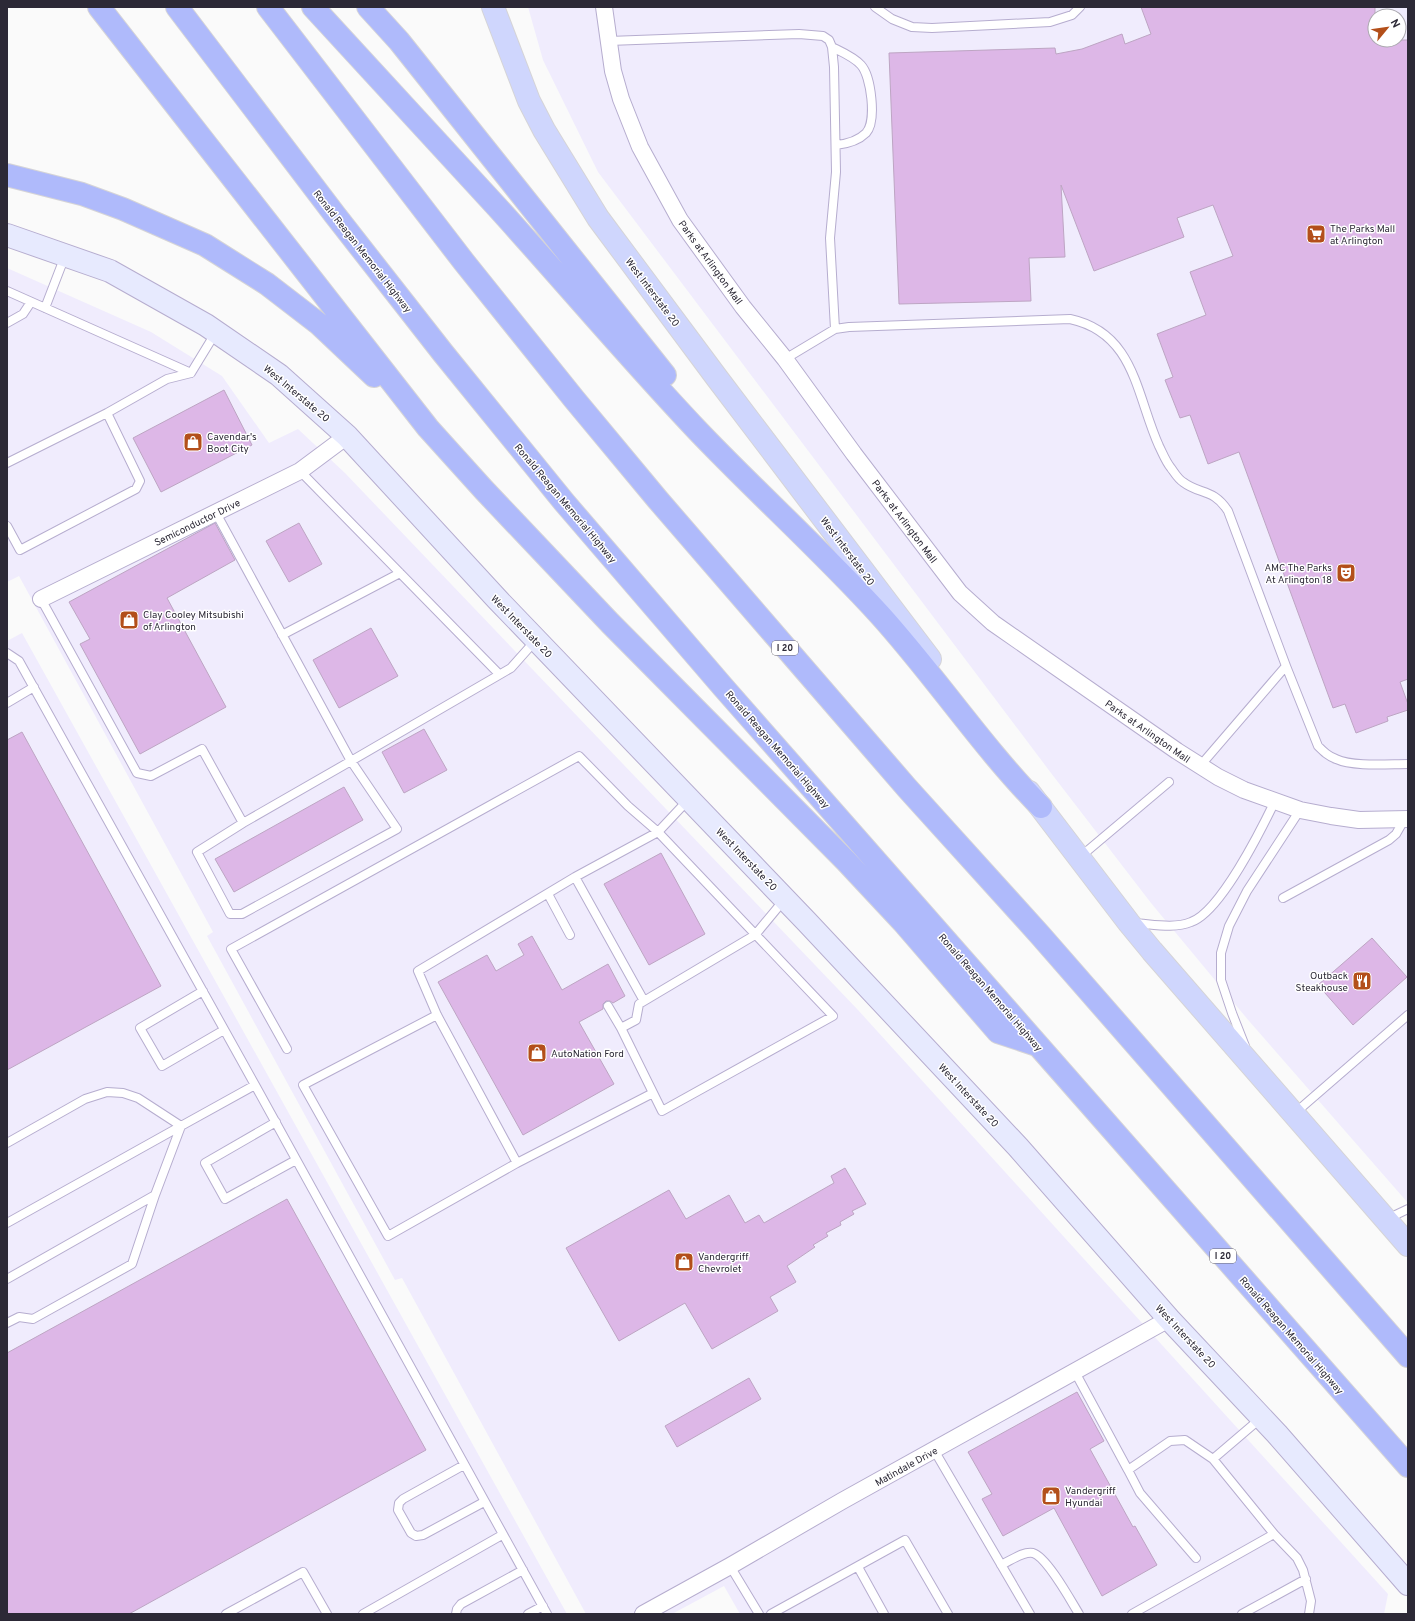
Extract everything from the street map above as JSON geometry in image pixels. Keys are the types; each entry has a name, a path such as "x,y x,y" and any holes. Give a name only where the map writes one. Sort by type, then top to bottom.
{"highway":[{"path":"99,7 428,428 484,490 610,623 846,861 908,928 998,1032 1038,1046"},
{"name":"Ronald Reagan Memorial Highway","path":"177,7 428,334 564,502 723,687 1408,1466"},
{"name":"I 20","path":"268,7 464,262 569,393 653,494 816,684 1045,941 1408,1356"},
{"path":"313,7 497,208 696,430 769,504 816,547"},
{"path":"368,7 399,41 657,366 710,428 771,493 816,547 883,618 932,676 1017,783 1041,807"},
{"path":"7,175 82,194 123,208 204,245 267,284 319,324 428,428"}],"main road":[{"name":"West Interstate 20","path":"493,7 529,101 544,130 598,218 717,378 1129,922 1408,1245"},
{"name":"West Interstate 20","path":"7,235 110,271 206,325 279,375 347,436 536,640 785,899 1018,1147 1169,1319 1262,1418 1408,1584"}],"street":[{"name":"Parks at Arlington Mall","path":"604,7 613,71 621,99 640,147 655,177 680,220 743,307 785,359 857,458 960,593 992,623 1200,766 1231,783 1300,810 1359,820 1406,820"},
{"name":"Semiconductor Drive","path":"41,599 300,471 347,436"},
{"name":"Matindale Drive","path":"643,1614 730,1566 842,1501 1169,1319"}],"lane":[{"path":"875,7 892,19 912,27 932,28 1050,22 1072,15 1080,7"},
{"path":"609,41 798,34 823,36 828,40 832,47 834,61 836,172 830,238 835,329"},
{"path":"832,47 856,60 864,68 870,84 871,104 871,124 867,132 847,144 836,145"},
{"path":"45,308 65,255"},
{"path":"7,291 191,373"},
{"path":"7,323 22,314 31,302"},
{"path":"785,359 835,329 849,327 1070,319 1086,323 1101,331 1114,342 1126,361 1154,434 1170,468 1183,482 1203,492 1212,494 1222,501 1228,511 1286,666 1318,746 1327,755 1337,760 1360,764 1408,764"},
{"path":"7,463 107,413 167,379 191,373 216,332"},
{"path":"7,526 20,550 136,489 140,481 107,413"},
{"path":"300,471 499,674"},
{"path":"216,513 352,761 397,829 242,914 230,914 197,852 244,823 352,761 499,674 511,668 536,640"},
{"path":"282,635 400,573"},
{"path":"41,599 137,773 151,776 202,749 244,823"},
{"path":"7,653 19,661 34,687 547,1614"},
{"path":"1200,766 1286,666"},
{"path":"7,703 34,687"},
{"path":"287,1049 231,949 579,756 628,806 658,832 833,1016 662,1110 621,1028 608,1006"},
{"path":"1079,857 1170,782"},
{"path":"517,1164 437,1015 418,971 575,877 658,832 689,800"},
{"path":"1129,922 1180,925 1192,922 1206,914 1218,900 1258,836 1275,801"},
{"path":"1254,1067 1232,1013 1222,980 1221,953 1229,926 1247,891 1300,810"},
{"path":"1283,898 1389,840 1396,834 1406,820"},
{"path":"575,877 644,1001"},
{"path":"548,894 570,935"},
{"path":"621,1028 636,1020 640,1004 644,1001 755,935 785,899"},
{"path":"202,990 140,1028 162,1066 224,1030"},
{"path":"437,1015 303,1085 388,1236 517,1164 653,1093"},
{"path":"1294,1114 1408,1015"},
{"path":"7,1223 255,1085"},
{"path":"7,1143 85,1099 107,1092 123,1093 138,1098 181,1126"},
{"path":"276,1122 204,1163 225,1199 296,1160"},
{"path":"7,1323 19,1317 33,1319 132,1264 155,1195 181,1126"},
{"path":"7,1279 155,1195"},
{"path":"1386,1220 1408,1209"},
{"path":"1075,1372 1140,1493 1196,1558"},
{"path":"1213,1459 1262,1418"},
{"path":"1128,1470 1170,1440 1185,1440 1213,1459 1274,1534 1297,1558 1306,1579 1311,1601 1309,1614"},
{"path":"934,1450 1030,1614"},
{"path":"464,1465 403,1499 399,1503 398,1510 411,1533 416,1536 423,1535 484,1502"},
{"path":"1132,1614 1274,1534"},
{"path":"363,1614 502,1535"},
{"path":"771,1614 905,1540 948,1614"},
{"path":"1001,1566 1024,1554 1033,1553 1042,1559 1051,1570 1079,1614"},
{"path":"730,1566 759,1614"},
{"path":"858,1567 884,1614"},
{"path":"456,1614 457,1609 462,1604 523,1570"},
{"path":"226,1614 303,1572 328,1614"},
{"path":"1242,1614 1306,1579"},
{"path":"528,1614 543,1606"}],"shaded area":[{"path":"528,7 1408,7 1408,1203 1249,1021 1151,903 1051,773 598,172 543,60"},
{"path":"7,268 151,332 222,376 269,443 298,429 345,473 858,1010 1388,1594 1384,1614 740,1614 724,1586 672,1614 586,1614 402,1278 395,1280 207,936 213,932 19,576 7,582"},
{"path":"22,633 567,1614 7,1614 7,641"}],"building":[{"name":"The Parks Mall at Arlington","path":"1141,7 1375,7 1367,8 1367,48 1407,48 1408,40 1408,679 1400,682 1408,704 1408,710 1387,717 1388,721 1356,733 1345,704 1333,708 1239,452 1208,464 1190,415 1180,418 1165,380 1173,377 1157,334 1206,315 1190,272 1233,256 1213,205 1177,218 1184,237 1094,271 1061,185 1065,257 1029,258 1031,301 899,304 889,53 1055,48 1056,54 1082,49 1122,34 1125,44 1151,34"},
{"name":"Cavendar's Boot City","path":"224,390 252,445 161,492 133,438"},
{"name":"Clay Cooley Mitsubishi of Arlington","path":"215,523 235,560 167,598 226,707 140,754 80,644 90,639 69,602"},
{"path":"299,523 322,564 289,582 266,541"},
{"path":"371,628 398,676 339,708 313,660"},
{"path":"424,729 447,770 404,793 382,752"},
{"path":"22,732 161,986 7,1070 7,740"},
{"path":"344,787 363,820 234,892 215,859"},
{"path":"661,853 705,934 649,965 604,884"},
{"name":"AutoNation Ford","path":"532,936 562,990 608,964 625,996 613,1003 606,1001 603,1004 603,1009 579,1022 614,1084 523,1135 438,982 487,955 496,971 524,955 518,944"},
{"name":"Outback Steakhouse","path":"1372,938 1407,977 1353,1025 1318,985"},
{"name":"Vandergriff Chevrolet","path":"845,1168 866,1204 852,1211 854,1214 840,1222 841,1225 826,1233 828,1236 813,1245 815,1247 787,1266 796,1282 770,1297 778,1311 712,1349 685,1303 619,1341 566,1248 669,1190 686,1219 729,1195 745,1223 759,1215 764,1223 834,1183 831,1176"},
{"path":"287,1199 426,1450 129,1614 7,1614 7,1353"},
{"path":"749,1378 761,1399 677,1447 665,1426"},
{"name":"Vandergriff Hyundai","path":"1077,1392 1104,1441 1090,1449 1133,1527 1135,1526 1157,1565 1102,1596 1054,1508 1003,1536 982,1499 992,1494 968,1452"}],"place":[{"name":"The Parks Mall at Arlington","path":"1316,234"},
{"name":"Cavendar's Boot City","path":"193,442"},
{"name":"AMC The Parks At Arlington 18","path":"1346,573"},
{"name":"Clay Cooley Mitsubishi of Arlington","path":"129,620"},
{"name":"Outback Steakhouse","path":"1362,981"},
{"name":"AutoNation Ford","path":"537,1053"},
{"name":"Vandergriff Chevrolet","path":"684,1262"},
{"name":"Vandergriff Hyundai","path":"1051,1496"}]}
